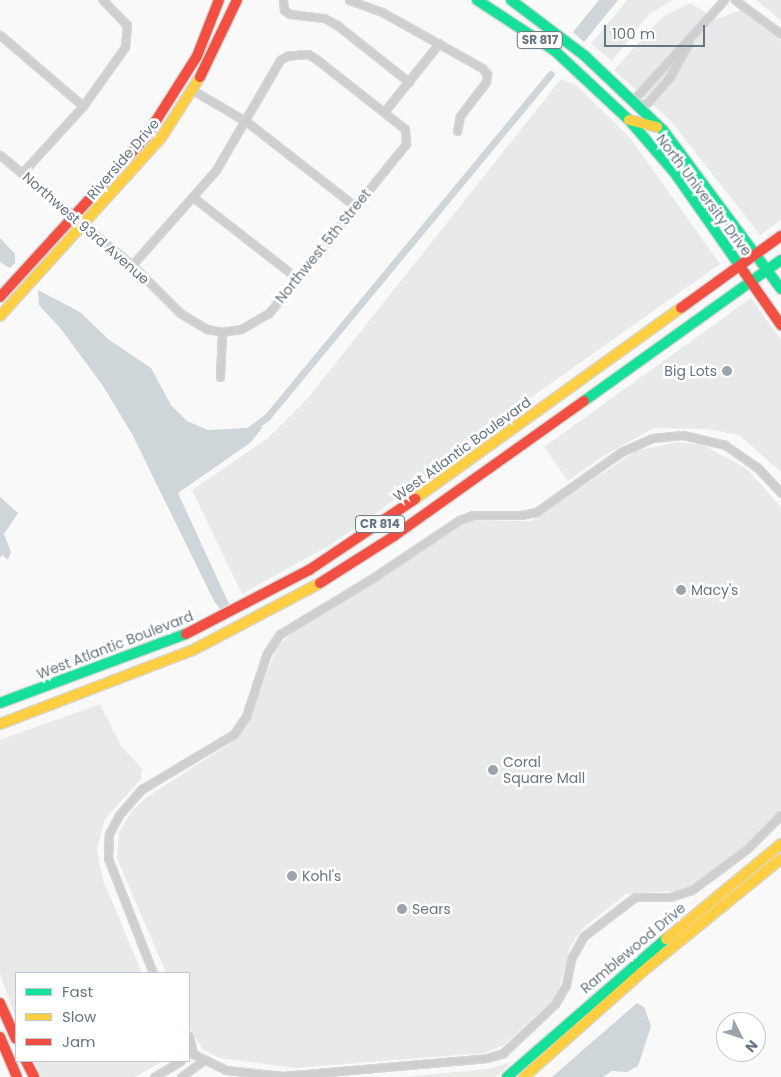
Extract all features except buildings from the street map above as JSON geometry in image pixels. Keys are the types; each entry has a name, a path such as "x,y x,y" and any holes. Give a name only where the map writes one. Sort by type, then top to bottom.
{"main road":[{"name":"Riverside Drive","path":"0,297 162,115 197,56 219,0"},
{"name":"Riverside Drive","path":"0,316 162,138 194,91 237,0"},
{"name":"North University Drive","path":"477,0 555,51 608,98 629,120 674,172 781,324"},
{"name":"North University Drive","path":"511,0 565,39 636,102 663,130 781,288"},
{"path":"608,98 628,106 636,102"},
{"path":"629,120 645,122 663,130"},
{"name":"West Atlantic Boulevard","path":"0,704 158,646 218,619 362,537 739,264 781,236"},
{"name":"CR 814","path":"0,724 112,684 227,634 330,577 394,536 750,280 781,260"},
{"name":"Ramblewood Drive","path":"508,1077 632,966 781,844"},
{"name":"Ramblewood Drive","path":"524,1077 648,967 781,859"},
{"path":"0,1003 15,1037"},
{"path":"0,1037 17,1077"},
{"path":"26,1062 34,1077"}],"street":[{"path":"22,173 84,106 118,60 128,34 121,16 103,0"},
{"path":"283,0 284,10 290,14 324,18 337,25 409,82"},
{"path":"350,0 382,12 468,58 487,74 486,82 460,116 457,132"},
{"path":"636,102 724,0"},
{"path":"735,0 781,34"},
{"path":"0,35 84,106"},
{"path":"636,102 648,102 669,78 692,38"},
{"path":"132,265 194,198 247,122 280,60 296,53 316,59 384,112 439,43"},
{"path":"194,91 247,122 355,206"},
{"name":"Northwest 5th Street","path":"222,332 241,329 269,313 406,144 405,129 384,112"},
{"name":"Northwest 93rd Avenue","path":"0,155 132,265 180,313 207,329 222,332"},
{"path":"194,198 298,279"},
{"path":"220,377 222,332"},
{"path":"154,972 108,858 109,834 118,815 142,789 234,734 246,716 267,653 280,634 368,581 459,520 473,515 521,515 536,512 621,452 653,438 683,435 725,445 747,458 781,494"},
{"path":"190,1054 202,1061 226,1070 283,1076 487,1058 503,1052 555,1004 563,994 575,951 584,936 635,897 670,898 698,886 747,849 781,815"},
{"path":"181,1077 202,1061"},
{"path":"154,1077 179,1062"}],"shaded area":[{"path":"599,0 618,0 584,42 573,32"},
{"path":"627,0 673,0 649,14 612,61 591,44"},
{"path":"756,0 781,0 781,20"},
{"path":"690,3 717,19 741,10 781,41 781,220 760,235 670,120 614,70 662,17"},
{"path":"561,79 576,85 631,139 720,264 547,386 332,544 242,594 192,490 268,438 308,398"},
{"path":"0,238 15,254 15,263 10,268 0,262"},
{"path":"38,290 80,312 108,339 151,368 171,405 187,421 208,430 263,427 250,443 178,493 229,604 220,609 214,601 132,434 103,386 61,329 39,305"},
{"path":"751,298 781,340 781,472 739,435 708,429 654,428 602,457 568,481 544,447"},
{"path":"677,442 703,445 746,468 781,507 781,809 730,859 695,885 676,891 626,894 582,929 570,947 557,996 504,1045 484,1053 295,1068 219,1058 203,1049 190,1030 190,972 166,972 117,858 119,832 132,811 147,797 229,744 246,727 276,649 291,633 458,526 473,520 531,521 636,451"},
{"path":"0,497 18,513 4,534 11,552 8,560 2,555 0,558"},
{"path":"100,704 121,746 142,768 141,779 105,819 97,849 103,880 142,972 15,972 15,1016 0,974 0,740"},
{"path":"637,1003 644,1007 651,1026 638,1066 627,1072 612,1071 603,1077 552,1077"},
{"path":"34,1062 161,1062 135,1077 41,1077"},
{"path":"512,1062 496,1077 404,1077 488,1069"}],"waterway":[{"path":"245,433 267,417 551,74"}],"traffic: fast":[{"path":"477,0 555,51 629,120 674,172 744,272"},
{"path":"511,0 585,56 663,130 781,289"},
{"path":"584,401 781,260"},
{"path":"0,703 186,634"},
{"path":"507,1077 666,939"}],"traffic: slow":[{"path":"0,316 161,138 200,77"},
{"path":"629,120 657,127"},
{"path":"415,499 681,308"},
{"path":"0,724 195,649 320,583"},
{"path":"666,939 781,844"},
{"path":"524,1077 648,967 781,859"}],"traffic: jam":[{"path":"0,297 145,138 197,56 219,0"},
{"path":"200,77 237,0"},
{"path":"681,308 781,236"},
{"path":"744,272 781,325"},
{"path":"320,583 394,536 584,401"},
{"path":"186,634 309,570 415,499"},
{"path":"0,1003 15,1037"},
{"path":"0,1037 17,1077"},
{"path":"26,1062 34,1077"}],"place":[{"name":"Big Lots","path":"727,371"},
{"name":"Macy's","path":"681,590"},
{"name":"Coral Square Mall","path":"493,770"},
{"name":"Kohl's","path":"292,876"},
{"name":"Sears","path":"402,909"}]}
